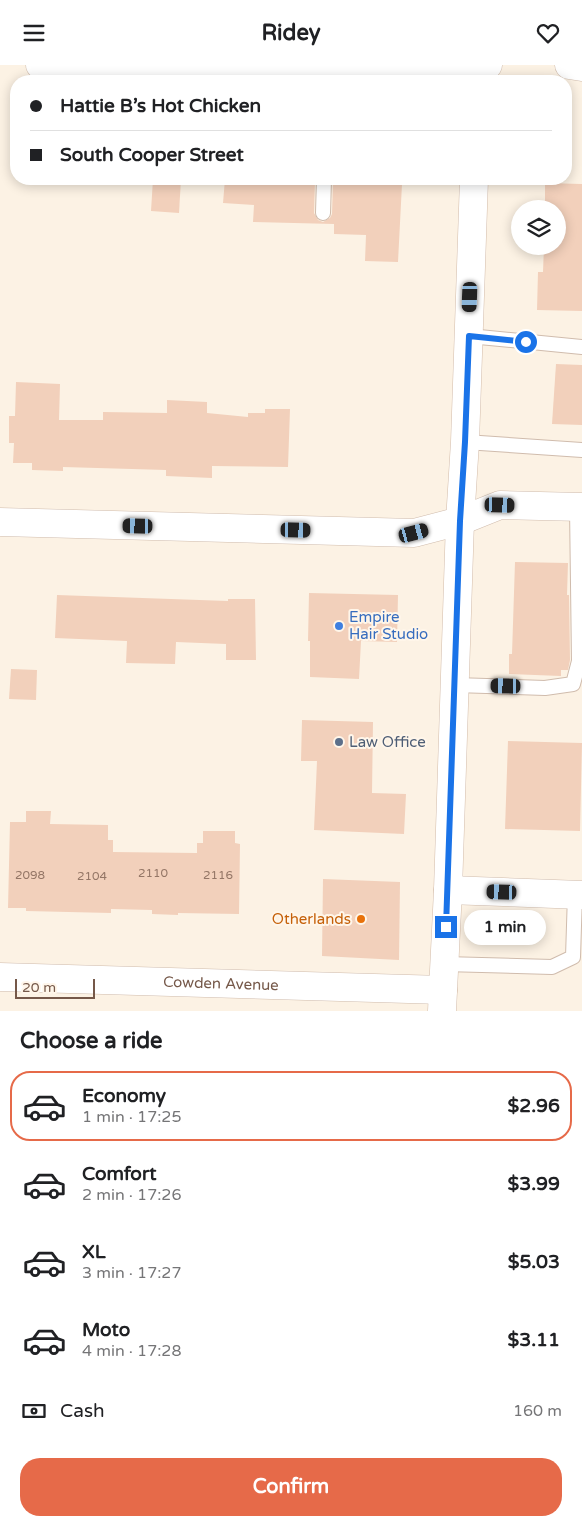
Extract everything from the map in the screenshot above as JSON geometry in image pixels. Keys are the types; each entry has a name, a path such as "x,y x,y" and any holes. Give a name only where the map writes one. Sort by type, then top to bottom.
{"street":[{"path":"40,65 278,75"},
{"path":"569,65 582,67"},
{"path":"442,75 481,70"},
{"path":"442,1001 448,889 474,185"},
{"path":"0,523 414,533 460,521 500,505 579,507"},
{"path":"448,889 578,895"},
{"name":"Cowden Avenue","path":"0,977 442,1001"}],"lane":[{"path":"323,213 324,185"},
{"path":"469,336 582,347"},
{"path":"465,442 582,450"},
{"path":"455,685 545,688 573,683 579,661 579,507"},
{"path":"444,963 552,967 573,957 578,895"}],"building":[{"path":"582,184 582,311 537,310 538,272 543,272 544,255 566,255 566,200 545,200 545,185"},
{"path":"153,185 181,185 179,213 151,211"},
{"path":"224,185 315,185 314,213 318,220 323,222 330,218 332,214 333,185 402,185 398,262 365,261 366,235 334,234 334,224 253,222 254,205 223,203"},
{"path":"556,364 582,365 582,425 552,424"},
{"path":"16,382 60,384 59,420 103,420 103,412 167,413 167,400 207,402 207,413 248,417 248,413 265,413 265,409 290,409 288,467 212,466 212,478 166,476 166,470 63,467 63,471 32,470 32,463 13,463 14,443 9,443 9,416 15,416"},
{"path":"515,562 568,563 567,595 569,595 570,660 568,670 561,670 561,676 509,674 509,654 512,654"},
{"path":"309,593 398,595 397,642 361,641 359,679 310,677 310,641 308,641"},
{"path":"57,595 228,601 228,599 255,599 256,660 226,660 226,644 176,642 175,664 126,663 127,641 55,638"},
{"path":"11,669 37,670 36,700 9,699"},
{"path":"302,720 373,722 372,793 406,794 404,834 314,830 317,761 301,761"},
{"path":"508,741 582,743 580,831 505,829"},
{"path":"26,811 51,811 50,824 108,825 108,840 113,840 113,852 197,853 197,843 203,843 203,831 235,831 235,843 240,844 239,914 178,913 178,915 152,914 152,910 111,909 111,913 26,911 26,908 8,908 10,822 26,822"},
{"name":"Otherlands","path":"323,879 400,882 399,960 322,956"}],"place":[{"name":"Empire Hair Studio","path":"339,626"},
{"name":"Law Office","path":"339,742"},
{"name":"Otherlands","path":"361,919"}],"route":[{"path":"446,927 460,521 469,336 526,342"}]}
